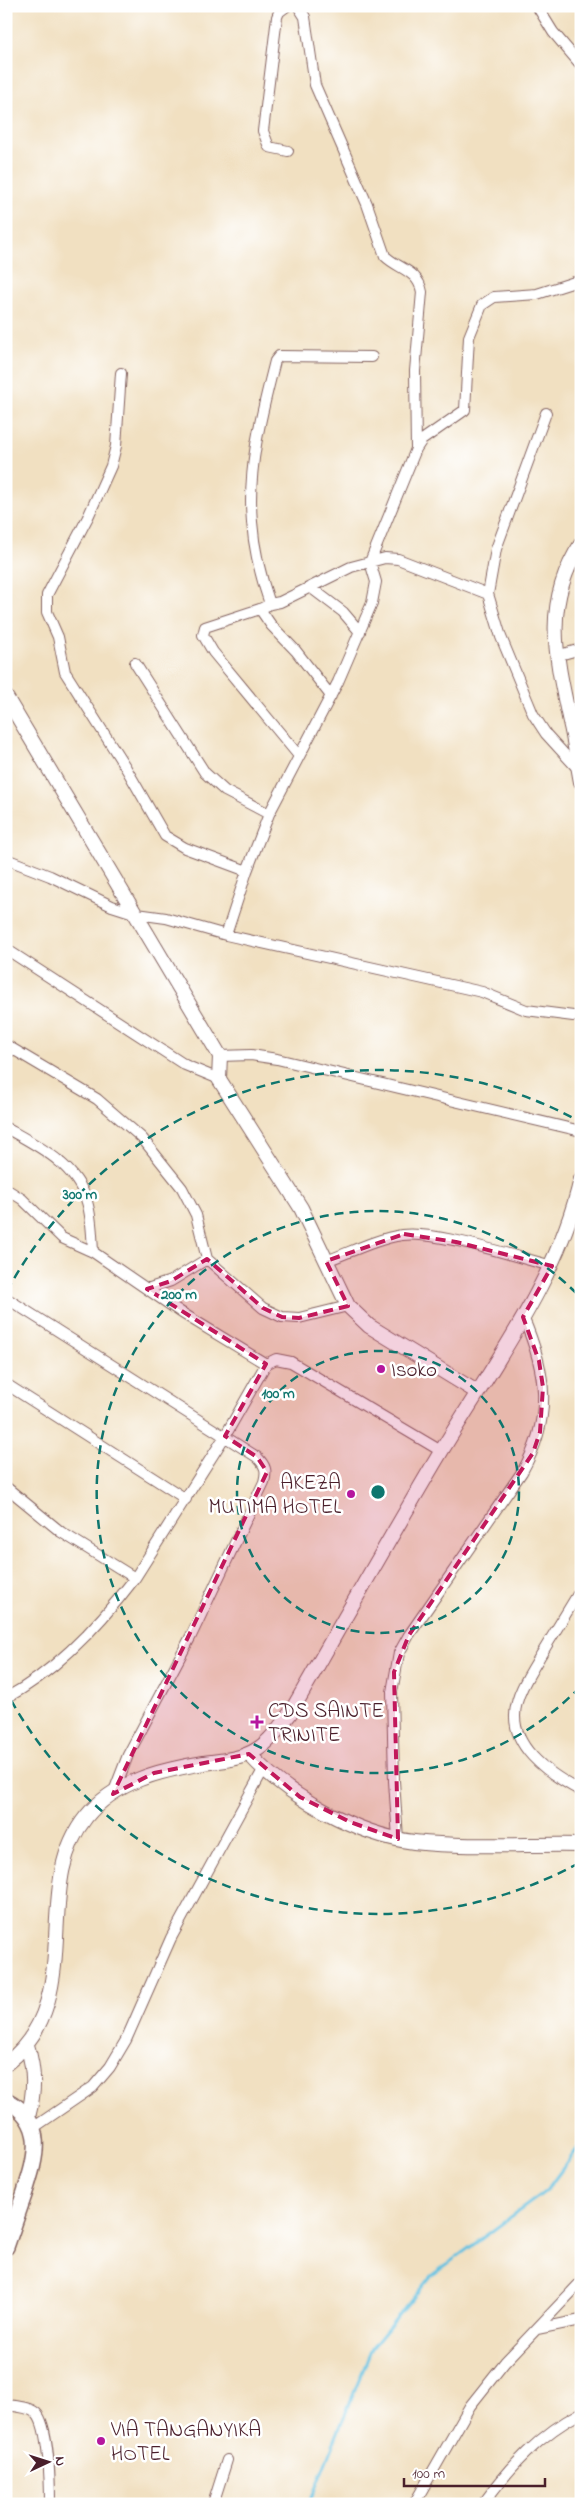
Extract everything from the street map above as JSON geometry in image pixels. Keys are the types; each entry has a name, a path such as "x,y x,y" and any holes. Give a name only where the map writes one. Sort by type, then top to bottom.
{"main road":[{"path":"580,776 556,656 555,612 558,593 571,560 581,544"},
{"path":"6,697 220,1056 219,1079 282,1175 309,1223 348,1306 369,1326 477,1392"},
{"path":"6,2064 28,2044 39,2024 52,1986 59,1892 64,1862 74,1836 87,1816 112,1794 154,1773 249,1754 262,1746 276,1733 291,1712 441,1451 552,1266 569,1222 581,1179"},
{"path":"249,1754 263,1770 300,1797 323,1810 357,1825 398,1839 432,1843 581,1845"},
{"path":"6,2247 34,2162 36,2141 31,2123 35,2086 28,2044"},
{"path":"6,2100 31,2123"}],"street":[{"path":"287,6 279,12 277,17 263,131 269,147 288,150"},
{"path":"298,6 305,17 316,85 367,204 384,256 408,270 421,284 422,292 415,371 416,449"},
{"path":"537,6 553,32 581,65"},
{"path":"226,935 247,871 270,814 331,696 360,632 376,587 370,562 416,449 422,440 465,410 469,337 482,305 494,297 537,294 581,280"},
{"path":"331,696 296,651 271,625 265,606 252,522 256,448 275,361 279,356 372,357"},
{"path":"121,373 116,446 111,466 88,517 47,595 47,612 58,638 65,672 126,768 165,836 184,848 247,871"},
{"path":"546,413 496,549 488,594 501,637 534,714 546,734 580,776"},
{"path":"299,756 213,652 202,635 204,627 280,602 351,567 385,558 398,559 488,594"},
{"path":"310,587 343,612 360,632"},
{"path":"556,656 581,649"},
{"path":"135,663 205,773 225,791 270,814"},
{"path":"6,858 50,876 112,906 137,914 166,918 226,935 482,992 526,1010 581,1017"},
{"path":"6,949 185,1066 219,1079"},
{"path":"6,1045 97,1099 142,1138 182,1188 196,1215 207,1259 263,1308 282,1317 299,1318 348,1306"},
{"path":"220,1056 251,1056 277,1059 581,1131"},
{"path":"6,1128 43,1149 62,1164 76,1180 87,1202 93,1252"},
{"path":"6,1189 22,1199 62,1238 93,1252 203,1326 266,1364"},
{"path":"326,1261 381,1240 404,1234 426,1235 552,1266"},
{"path":"147,1289 172,1281 207,1259"},
{"path":"6,1298 225,1436 264,1464 266,1472 264,1482 190,1638 128,1755 112,1794"},
{"path":"398,1839 394,1781 392,1692 399,1653 409,1635 522,1472 533,1453 540,1432 544,1408 539,1361 523,1317"},
{"path":"6,1698 23,1689 82,1642 135,1578 225,1436 266,1364 276,1359 291,1362 441,1451"},
{"path":"6,1384 186,1498"},
{"path":"6,1487 61,1532 135,1578"},
{"path":"581,1588 525,1682 516,1703 515,1723 521,1741 531,1756 547,1770 581,1792"},
{"path":"31,2123 93,2087 110,2068 126,2040 171,1938 263,1770"},
{"path":"414,2504 470,2406 505,2362 581,2282"},
{"path":"537,2329 581,2320"},
{"path":"6,2405 34,2411 40,2418 44,2430 50,2504"},
{"path":"483,2504 515,2463 540,2440 581,2413"},
{"path":"213,2504 227,2460"}],"highlighted area":[{"path":"404,1234 456,1242 552,1266 523,1317 539,1361 543,1387 540,1432 533,1453 409,1635 394,1672 398,1839 350,1822 300,1797 249,1754 154,1773 113,1794 267,1472 257,1457 225,1436 266,1364 147,1289 171,1281 207,1259 263,1308 282,1317 299,1318 348,1306 326,1261"}],"waterway":[{"path":"309,2504 372,2348 431,2276 546,2191 581,2144"}],"place":[{"name":"Isoko","path":"381,1369"},
{"name":"AKEZA MUTIMA HOTEL","path":"351,1494"},
{"name":"CDS SAINTE TRINITE","path":"257,1722"},
{"name":"VIA TANGANYIKA HOTEL","path":"101,2441"}]}
